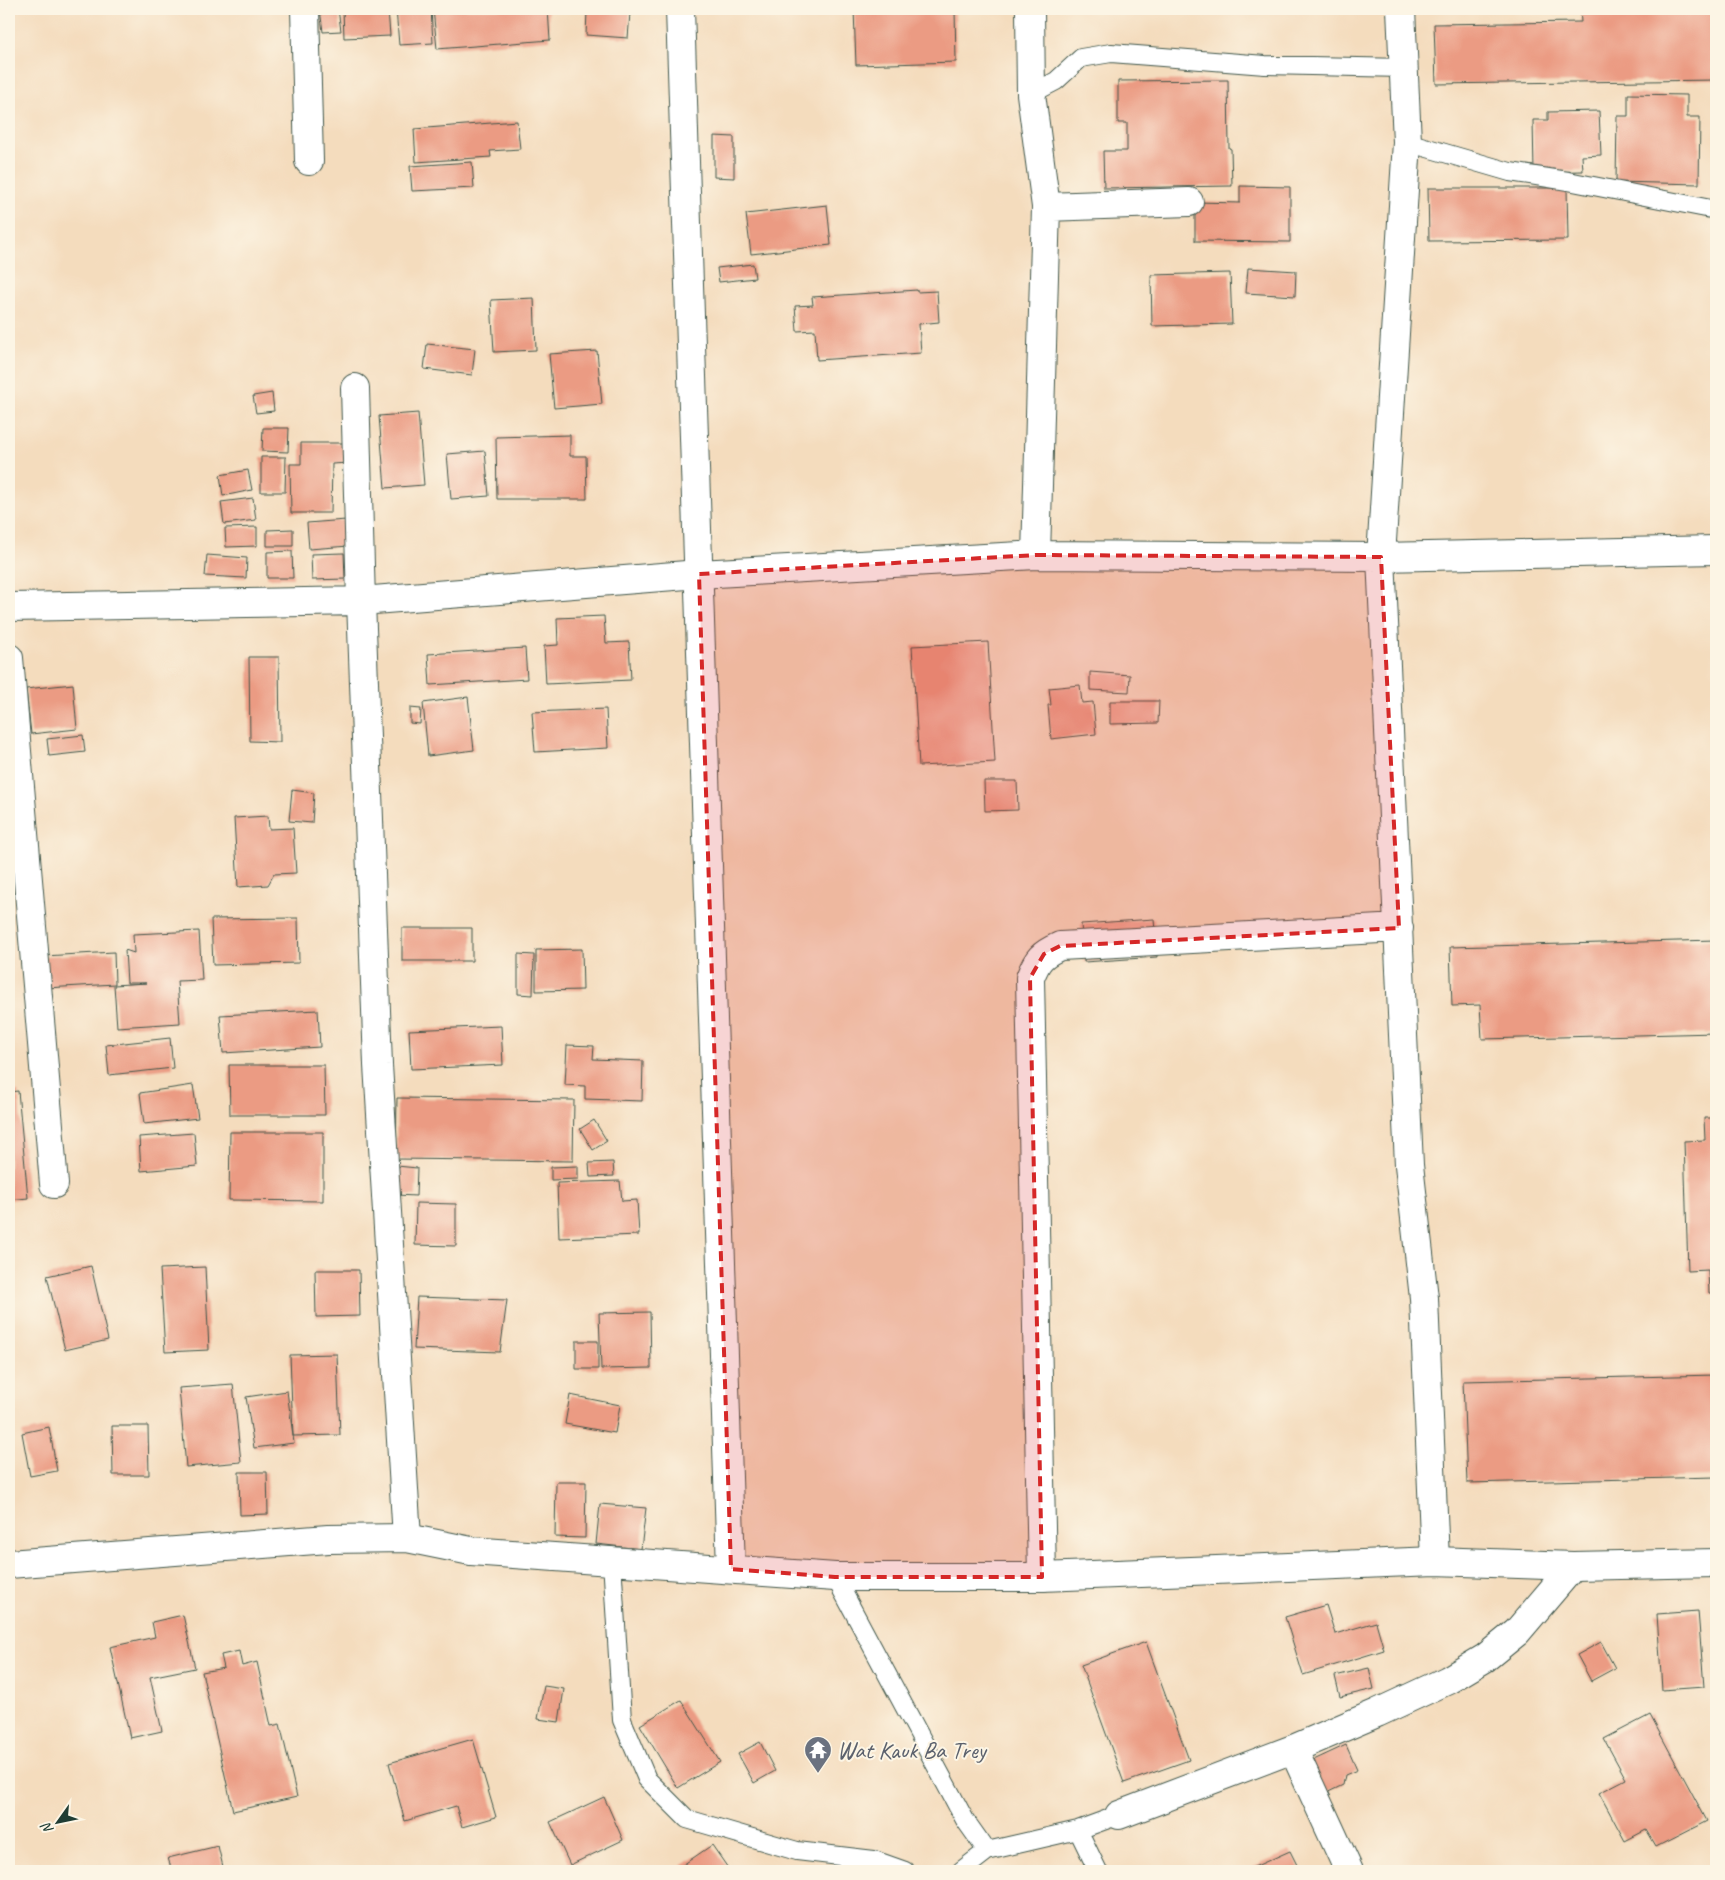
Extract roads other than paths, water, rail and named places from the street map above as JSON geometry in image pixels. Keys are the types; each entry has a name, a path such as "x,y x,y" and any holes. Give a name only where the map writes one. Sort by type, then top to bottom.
{"street":[{"path":"305,9 309,161"},
{"path":"680,9 731,1569"},
{"path":"1030,9 1031,94 1046,208 1036,555"},
{"path":"1401,9 1408,142 1381,557 1409,1165 1424,1298 1435,1561"},
{"path":"1046,208 1189,202"},
{"path":"355,388 378,1065 407,1538"},
{"path":"9,607 361,601 699,574 1036,555 1381,557 1716,550"},
{"path":"9,658 54,1184"},
{"path":"1042,1577 1030,978 1035,965 1044,954 1060,946 1399,928"},
{"path":"9,1564 328,1539 407,1538 471,1551 836,1577 1042,1577 1435,1561 1572,1566 1716,1563"},
{"path":"1119,1816 1293,1749 1448,1680 1485,1658 1516,1632 1572,1566"},
{"path":"1293,1749 1349,1871"}],"lane":[{"path":"1031,94 1056,81 1081,58 1111,52 1265,65 1404,68"},
{"path":"1408,142 1510,172 1568,180 1716,210"},
{"path":"612,1560 622,1720 647,1779 687,1819 797,1851 874,1860 905,1871"},
{"path":"836,1577 966,1820 987,1852"},
{"path":"961,1871 987,1852 1078,1830 1119,1816"},
{"path":"1078,1830 1098,1871"}],"place":[{"name":"Wat Kauk Ba Trey","path":"818,1774"}]}
